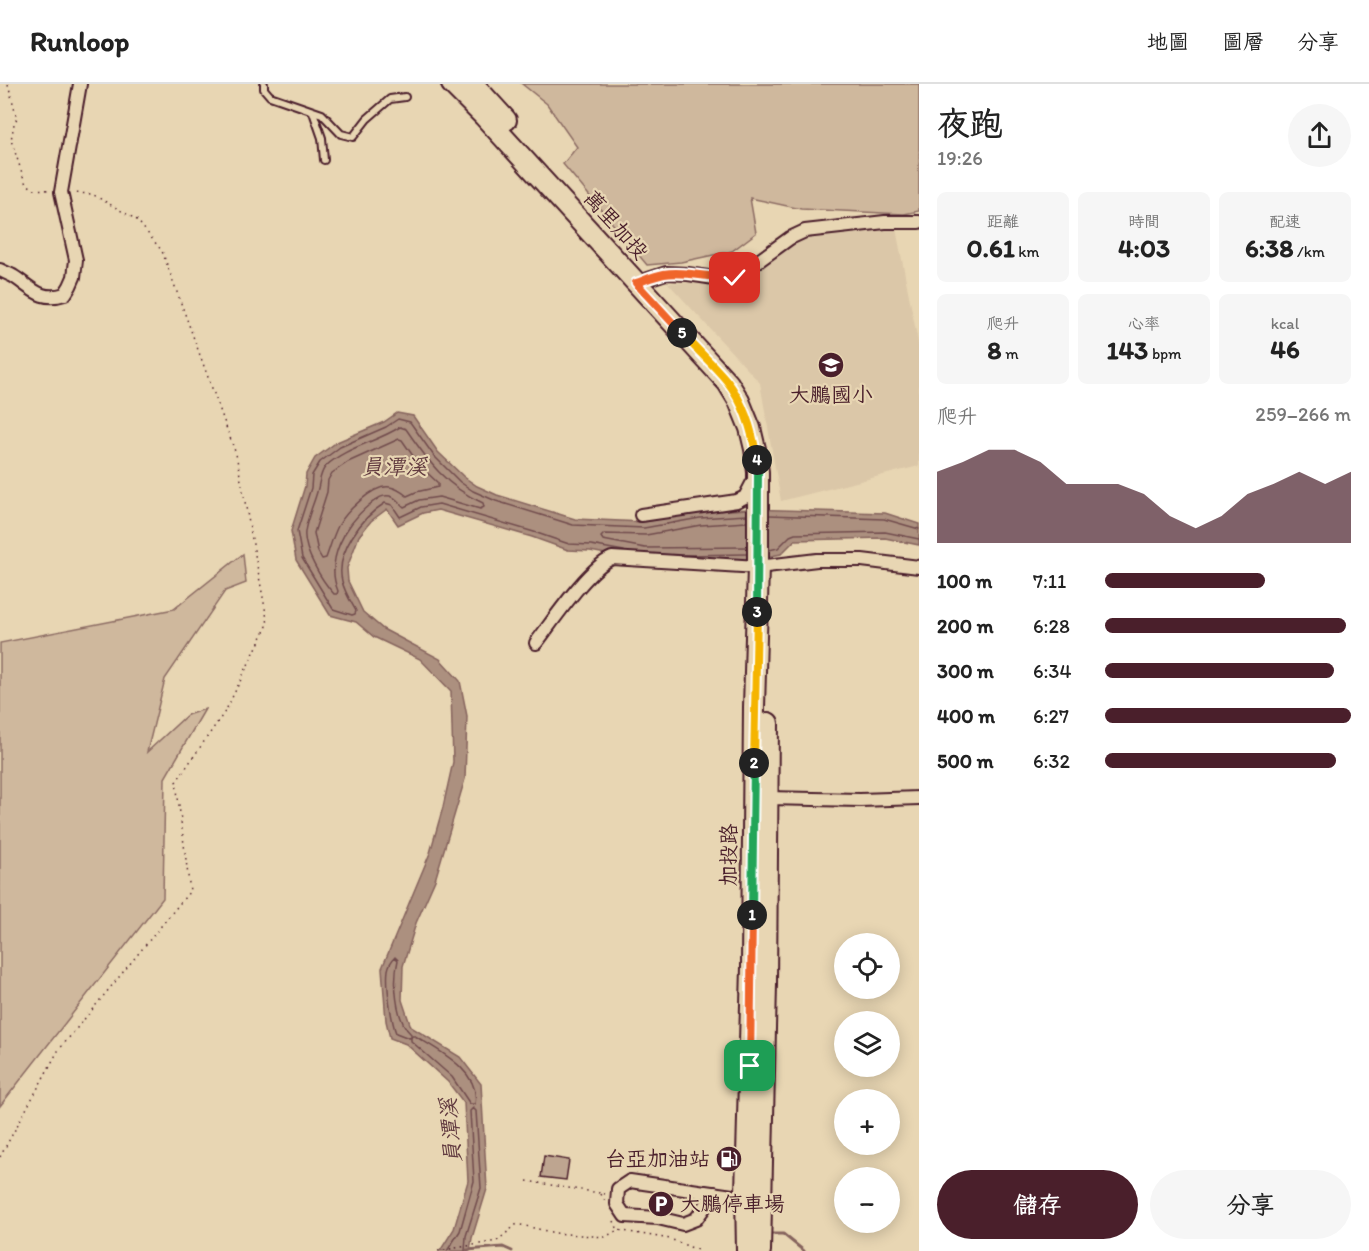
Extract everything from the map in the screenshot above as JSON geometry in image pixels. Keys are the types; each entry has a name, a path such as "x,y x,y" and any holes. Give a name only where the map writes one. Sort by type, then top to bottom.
{"main road":[{"name":"萬里加投","path":"452,84 642,281"},
{"name":"萬里加投","path":"473,84 728,382 750,428 763,471 764,566"},
{"name":"加投路","path":"760,1251 766,984 767,798 764,566"},
{"name":"加投路","path":"747,1251 754,707 764,566"}],"street":[{"path":"0,270 13,276 33,291 48,297 64,294 74,277 76,260 61,192 80,84"},
{"path":"642,281 666,273 722,279 735,278 790,238 805,231 885,222 919,222"},
{"path":"641,515 737,501 745,497 763,471"},
{"path":"536,643 579,587 600,565 612,558 764,566 817,560 862,560 919,567"},
{"path":"767,798 860,800 919,798"},
{"path":"715,1193 696,1219 683,1224 658,1218 625,1216 617,1204 618,1189 630,1181 715,1193 746,1198"}],"lane":[{"path":"264,84 264,89 270,96 322,114 341,134 353,136 390,99 405,97"},
{"path":"314,112 322,138 324,160"}],"path":[{"path":"0,1157 58,1050 190,891 176,782 226,710 268,624 236,454 162,251 137,220 92,194 33,189 25,182 11,140 17,118 8,84"},
{"path":"527,1181 618,1197"},
{"path":"601,1194 605,1203"},
{"path":"614,1221 618,1230"},
{"path":"438,1251 496,1241 517,1224 555,1233 605,1237 618,1230 670,1239 700,1251"}],"shaded area":[{"path":"522,84 919,84 919,211 904,214 801,209 750,198 756,233 732,251 681,262 647,265 563,164 577,147 547,104"},
{"name":"大鵬國小","path":"896,229 919,347 919,466 781,501 760,383 668,283 736,281 786,236"},
{"path":"243,554 246,583 225,591 165,679 147,752 187,715 205,709 165,778 163,898 0,1106 0,643 174,609"}],"water":[{"name":"員潭溪","path":"397,413 413,416 438,452 477,486 497,495 575,519 644,522 699,512 748,509 885,513 919,524 919,545 885,538 795,540 781,554 746,561 644,561 590,551 568,550 532,537 438,510 423,513 398,525 387,509 371,521 359,536 347,568 348,581 363,612 383,629 440,659 460,681 467,716 465,779 435,880 416,923 403,966 402,1000 411,1027 460,1057 481,1084 487,1189 470,1251 440,1251 454,1229 468,1181 464,1103 448,1082 406,1044 390,1038 386,1021 382,968 430,853 443,807 453,762 451,691 420,659 374,637 356,622 330,615 296,560 291,531 305,486 306,474 315,458 337,442 384,422"}],"building":[{"path":"544,1156 569,1160 566,1180 541,1177"}],"waterway":[{"path":"771,1234 783,1234 804,1251"},
{"path":"467,1250 503,1247 512,1251"}],"place":[{"name":"大鵬國小","path":"831,365"},
{"name":"台亞加油站","path":"729,1159"},
{"name":"大鵬停車場","path":"661,1204"}],"route":[{"path":"735,278 722,279 666,273 636,283 728,382 750,428 755,449 758,472 758,567 750,1066"}]}
